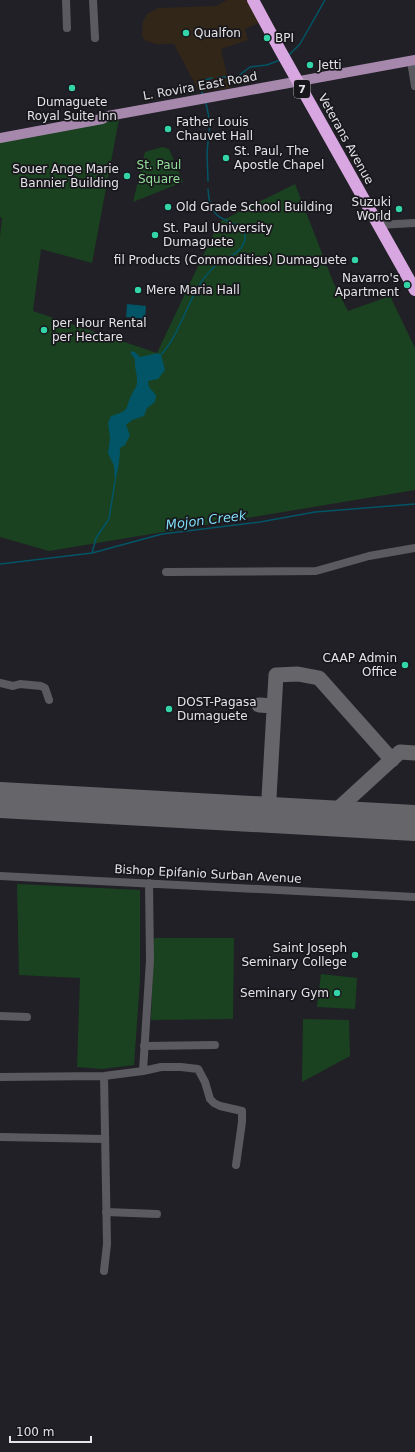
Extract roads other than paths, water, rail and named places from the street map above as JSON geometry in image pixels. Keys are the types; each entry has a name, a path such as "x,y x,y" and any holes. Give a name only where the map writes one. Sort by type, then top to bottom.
{"highway":[{"name":"Veterans Avenue","path":"254,0 415,290"}],"main road":[{"name":"L. Rovira East Road","path":"0,138 197,99 413,60"},
{"name":"L. Rovira East Road","path":"0,134 101,114 108,116"}],"street":[{"path":"66,0 67,28"},
{"path":"93,0 95,38"},
{"path":"413,60 415,86"},
{"path":"378,225 415,223"},
{"path":"166,572 316,571 376,554 415,548"},
{"path":"0,683 13,686 20,684 41,686 45,688 49,700"},
{"name":"Bishop Epifanio Surban Avenue","path":"0,876 415,897"},
{"path":"143,1071 150,960 149,883"},
{"path":"0,1016 27,1017"},
{"path":"144,1046 215,1045"},
{"path":"0,1078 104,1076 161,1067 198,1069 205,1082 210,1099 214,1103 220,1106 242,1111 242,1122 236,1165"},
{"path":"104,1076 107,1244 104,1271"},
{"path":"0,1137 105,1139"},
{"path":"106,1212 157,1214"}],"water":[{"path":"127,304 146,306 145,319 126,317"},
{"path":"131,351 135,352 140,357 158,353 161,355 165,370 158,379 148,381 149,387 156,395 155,402 147,408 144,416 132,420 126,425 130,435 125,445 120,448 119,465 115,483 114,466 108,453 110,438 108,423 111,416 126,409 136,386 137,374 135,359 131,354"}],"waterway":[{"path":"289,55 300,44 325,0"},
{"path":"218,77 237,77 250,67 267,65 280,60"},
{"path":"203,96 200,85 202,81 212,78"},
{"path":"206,103 210,123 207,152 208,181"},
{"path":"159,357 174,335 192,298 206,276 215,266 238,251 244,243 245,238 242,229 216,214 210,202 208,189"},
{"path":"92,553 96,538 109,519 115,481"},
{"name":"Mojon Creek","path":"0,564 92,553 162,534 260,522 315,512 415,504"}],"place":[{"name":"Qualfon","path":"186,33"},
{"name":"BPI","path":"267,38"},
{"name":"Jetti","path":"310,65"},
{"name":"Dumaguete Royal Suite Inn","path":"72,88"},
{"name":"Father Louis Chauvet Hall","path":"168,129"},
{"name":"St. Paul, The Apostle Chapel","path":"226,158"},
{"name":"Souer Ange Marie Bannier Building","path":"127,176"},
{"name":"Old Grade School Building","path":"168,207"},
{"name":"Suzuki World","path":"399,209"},
{"name":"St. Paul University Dumaguete","path":"155,235"},
{"name":"fil Products (Commodities) Dumaguete","path":"355,260"},
{"name":"Navarro's Apartment","path":"407,285"},
{"name":"Mere Maria Hall","path":"138,290"},
{"name":"per Hour Rental per Hectare","path":"44,330"},
{"name":"CAAP Admin Office","path":"405,665"},
{"name":"DOST-Pagasa Dumaguete","path":"169,709"},
{"name":"Saint Joseph Seminary College","path":"355,955"},
{"name":"Seminary Gym","path":"337,993"}],"park label":[{"name":"St. Paul Square","path":"159,172"}]}
